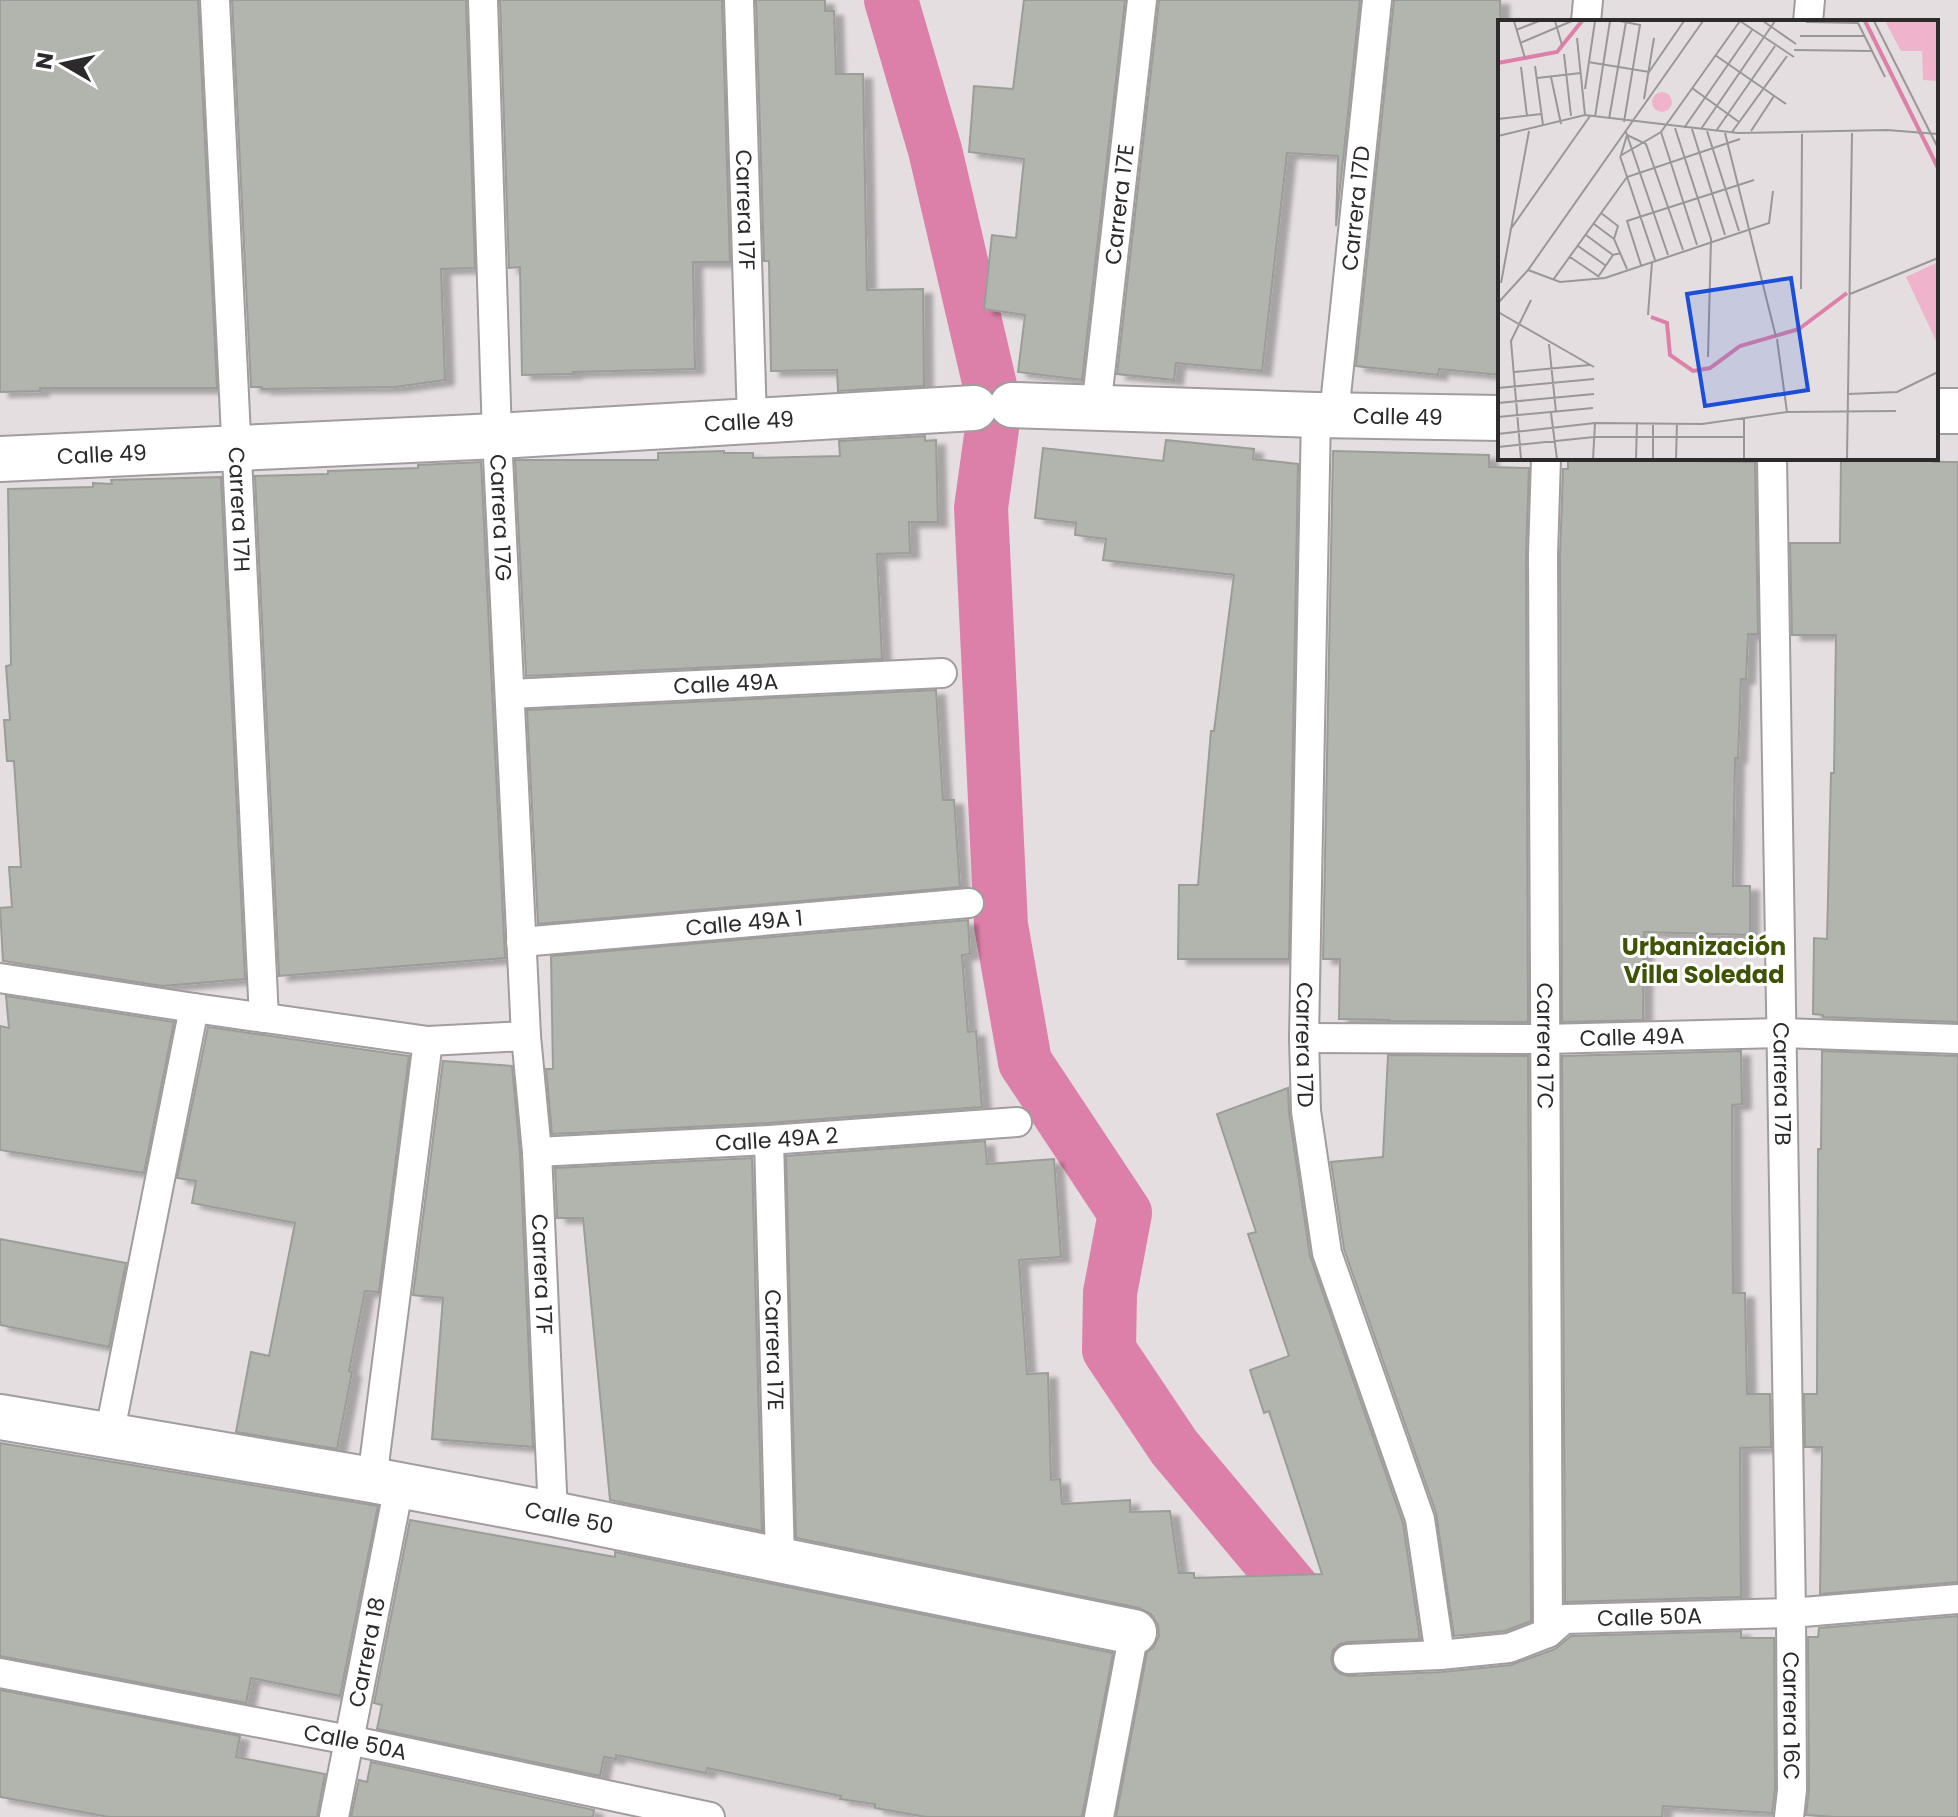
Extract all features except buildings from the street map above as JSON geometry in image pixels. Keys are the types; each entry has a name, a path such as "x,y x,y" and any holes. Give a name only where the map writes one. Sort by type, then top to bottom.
{"street":[{"name":"Calle 49","path":"0,459 497,436 993,407 1498,418"},
{"name":"Calle 50","path":"0,1417 553,1514 1134,1632"}],"lane":[{"name":"Carrera 17H","path":"215,0 264,1018"},
{"name":"Carrera 17G","path":"483,0 497,436 526,1036"},
{"name":"Carrera 17F","path":"739,0 752,421"},
{"name":"Carrera 17E","path":"1096,409 1142,0"},
{"name":"Carrera 17D","path":"1377,0 1325,415 1304,1038 1306,1111 1327,1253 1420,1519 1440,1655"},
{"path":"1586,20 1588,0"},
{"path":"1808,20 1810,0"},
{"name":"Carrera 17C","path":"1546,460 1543,555 1548,1633"},
{"name":"Carrera 17B","path":"1772,460 1791,1613"},
{"name":"Calle 49A","path":"510,694 942,673"},
{"name":"Calle 49A 1","path":"521,942 969,903"},
{"path":"0,978 428,1041 526,1036"},
{"path":"109,1436 194,1008"},
{"name":"Calle 49A","path":"1304,1038 1545,1039 1782,1033 1958,1039"},
{"name":"Carrera 17F","path":"526,1036 537,1152 553,1514"},
{"name":"Carrera 18","path":"334,1817 349,1740 385,1483 428,1041"},
{"name":"Calle 49A 2","path":"537,1152 769,1140 1017,1122"},
{"name":"Carrera 17E","path":"769,1140 780,1560"},
{"name":"Calle 50A","path":"1348,1659 1509,1648 1548,1633 1564,1619 1791,1613 1958,1599"},
{"name":"Carrera 16C","path":"1789,1817 1792,1790 1791,1613"},
{"path":"1099,1817 1134,1632"},
{"name":"Calle 50A","path":"0,1673 349,1740 710,1817"}],"waterway":[{"path":"891,0 935,150 991,390 992,429 981,508 1001,925 1025,1062 1125,1213 1110,1293 1109,1350 1174,1447 1302,1600 1324,1634 1331,1656 1331,1718 1318,1782 1316,1817"}],"district":[{"name":"Urbanización Villa Soledad","path":"1704,961"}]}
